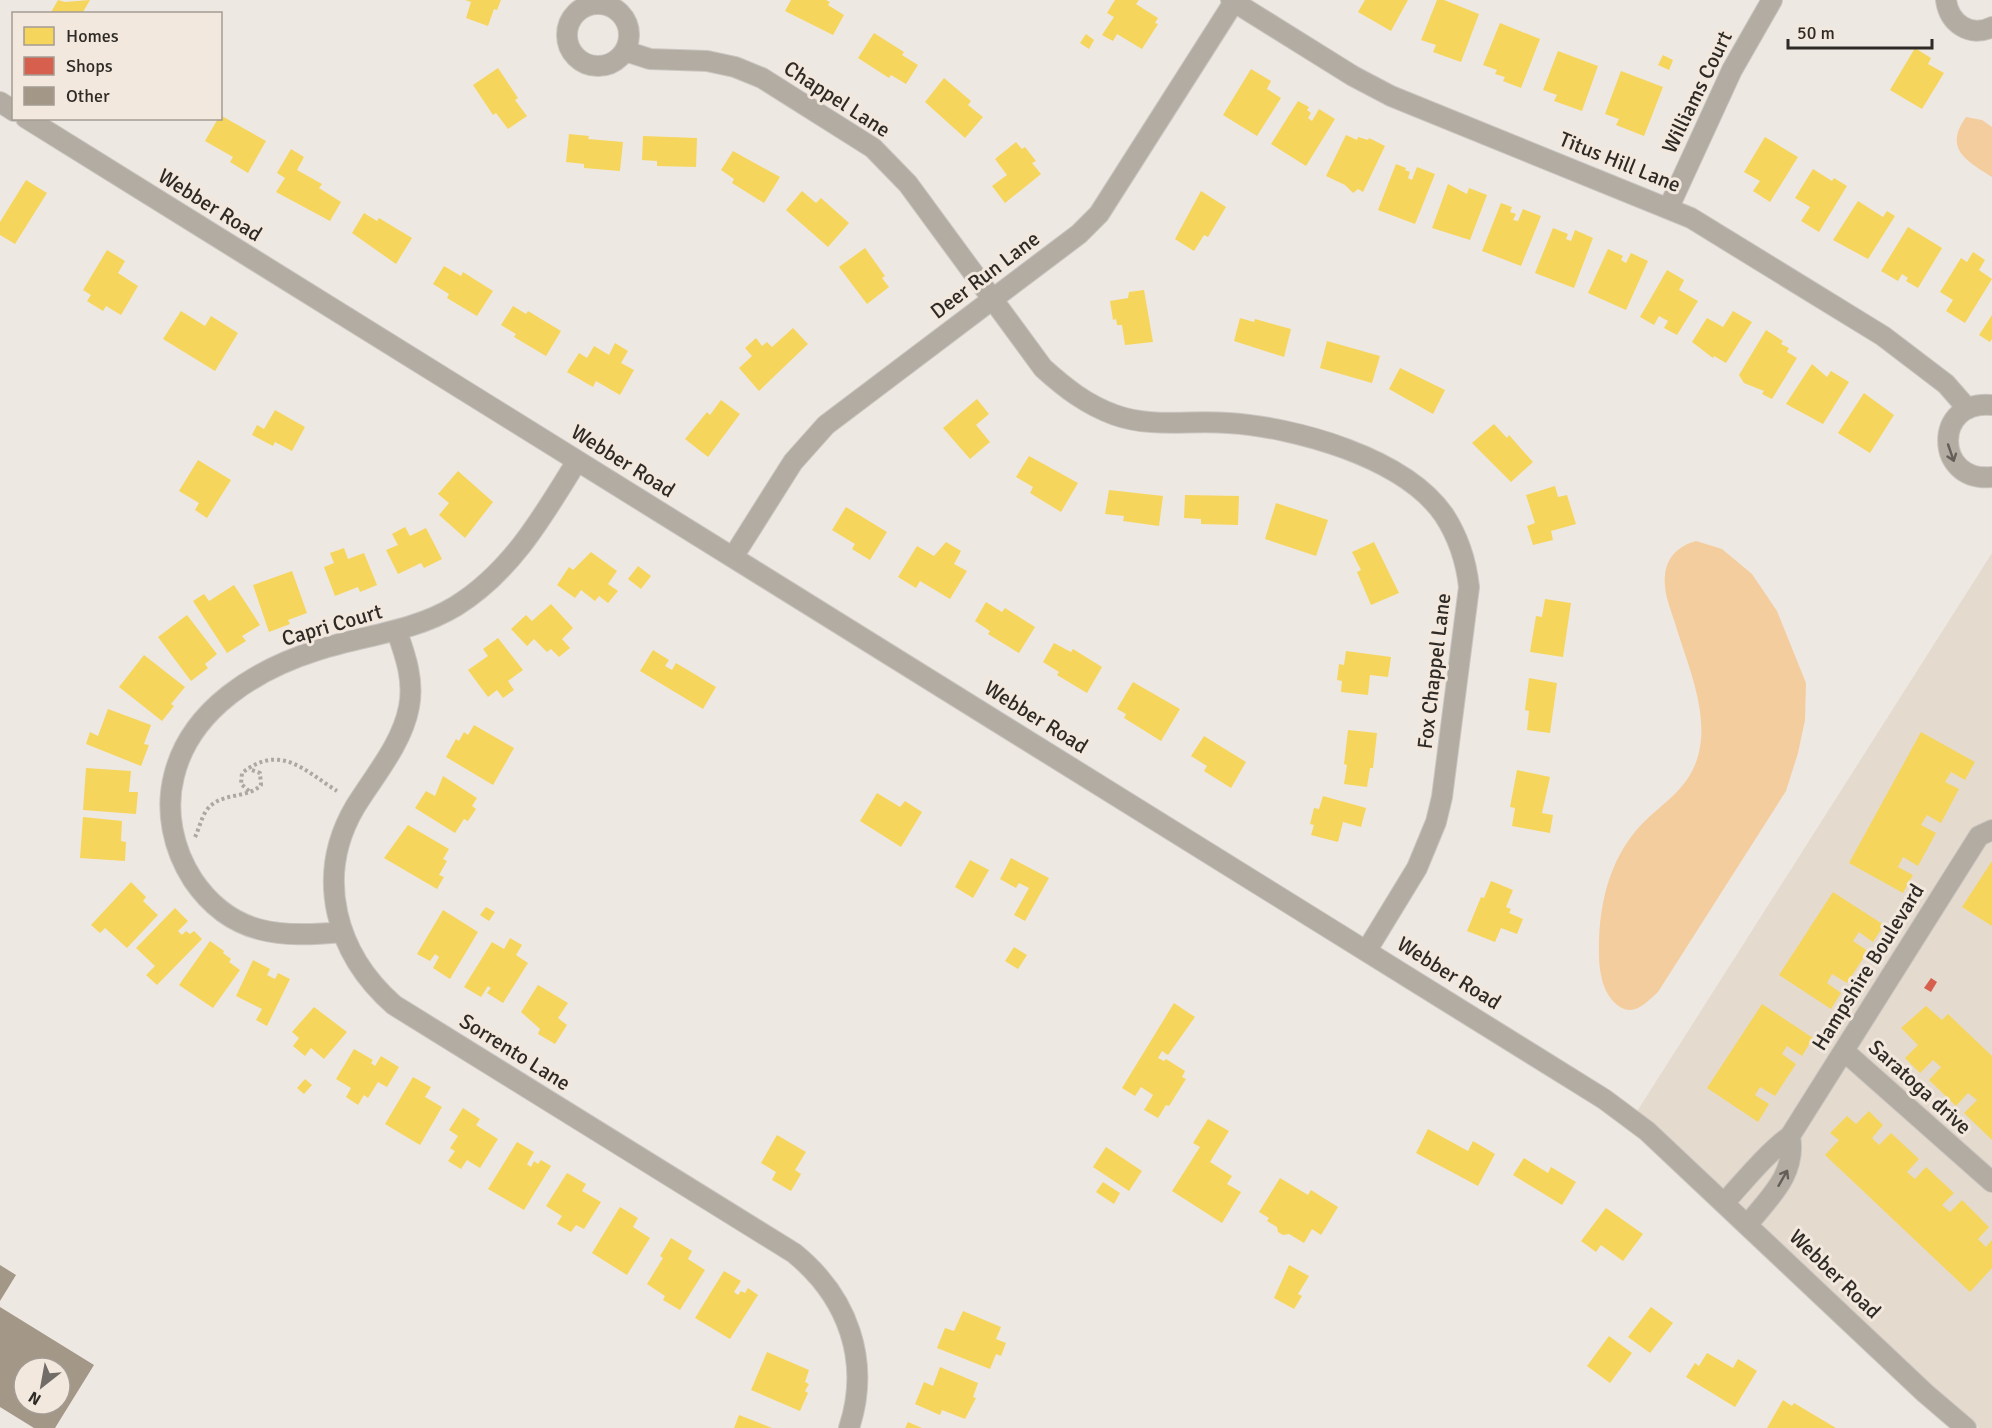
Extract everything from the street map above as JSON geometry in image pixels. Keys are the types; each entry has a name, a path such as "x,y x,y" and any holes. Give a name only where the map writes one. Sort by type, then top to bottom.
{"street":[{"name":"Williams Court","path":"1669,207 1732,70 1772,0"},
{"path":"1943,0 1948,12 1964,28 1975,31 1992,27"},
{"name":"Titus Hill Lane","path":"1232,1 1353,76 1391,96 1669,207 1699,223 1883,336 1946,384 1967,408"},
{"name":"Deer Run Lane","path":"733,557 793,462 814,436 1079,234 1099,214 1232,1"},
{"name":"Chappel Lane","path":"625,51 650,59 707,61 735,67 762,78 855,135 897,171 992,300"},
{"name":"Webber Road","path":"29,120 1604,1099 1647,1131 1901,1370 1966,1428"},
{"name":"Fox Chappel Lane","path":"992,300 1043,368 1066,389 1089,404 1115,415 1147,422 1259,426 1322,441 1382,466 1410,483 1427,496 1455,532 1464,553 1469,587 1442,797 1431,837 1417,868 1367,951"},
{"path":"1992,405 1967,408 1960,413 1950,428 1950,454 1954,462 1967,474 1992,477"},
{"name":"Capri Court","path":"342,932 298,936 250,927 224,911 201,890 178,850 171,819 171,786 183,750 205,717 239,687 265,671 320,649 397,632 430,620 456,606 500,572 536,527 577,461"},
{"name":"Sorrento Lane","path":"397,632 410,676 409,709 402,729 354,810 340,843 334,887 342,932 363,972 394,1005 794,1253 808,1265 821,1278 842,1308 854,1342 858,1388 849,1428"},
{"name":"Hampshire Boulevard","path":"1725,1202 1757,1170 1773,1149 1790,1136 1979,836 1992,830"},
{"name":"Saratoga drive","path":"1844,1051 1992,1182"},
{"path":"1748,1224 1787,1174 1793,1150 1790,1136"}],"path":[{"path":"250,791 243,788 240,780 242,773 265,760 288,761 337,791"},
{"path":"178,850 192,843 206,811 212,804 230,795 258,788 262,781 260,773 249,769"}],"shaded area":[{"path":"1966,117 1982,120 1992,127 1992,177 1961,153 1957,138 1959,128"},
{"path":"1696,541 1722,549 1752,574 1777,611 1806,683 1805,720 1786,791 1658,992 1640,1007 1631,1010 1620,1007 1614,1002 1601,976 1599,935 1601,917 1609,880 1624,847 1648,818 1684,783 1698,756 1701,723 1696,689 1665,587 1666,568 1671,557 1679,549"},
{"path":"1992,553 1992,1428 1979,1428 1946,1401 1636,1113"}],"building: Homes":[{"path":"58,0 65,2 90,0 83,12 51,12"},
{"path":"465,0 501,0 497,10 494,9 488,26 466,18 471,2"},
{"path":"791,0 826,0 830,2 828,5 844,15 833,35 785,11"},
{"path":"1115,0 1139,0 1136,4 1158,18 1155,23 1158,24 1142,49 1117,34 1113,41 1102,35 1114,17 1107,13"},
{"path":"1365,0 1408,0 1391,31 1358,12"},
{"path":"1437,0 1444,0 1479,14 1461,62 1433,52 1436,45 1421,40"},
{"path":"1500,23 1540,39 1521,88 1503,81 1505,77 1495,74 1497,70 1483,65"},
{"path":"874,33 904,52 902,55 918,65 906,84 891,75 889,78 858,58"},
{"path":"1086,34 1094,40 1089,49 1080,43"},
{"path":"1915,48 1931,58 1928,64 1944,73 1922,109 1890,90"},
{"path":"1558,51 1598,66 1582,111 1554,101 1557,95 1543,90"},
{"path":"1663,55 1673,60 1669,70 1658,65"},
{"path":"498,68 518,98 515,100 527,116 508,129 496,113 493,115 473,85"},
{"path":"1251,69 1271,81 1267,89 1281,98 1257,136 1223,115"},
{"path":"1621,71 1663,87 1644,136 1616,125 1619,119 1605,114"},
{"path":"944,78 971,101 968,105 983,117 965,138 925,102"},
{"path":"1298,101 1309,107 1307,110 1311,113 1308,118 1312,121 1319,109 1335,119 1306,166 1271,144"},
{"path":"222,116 266,141 248,173 230,162 233,157 205,141 217,120 222,120"},
{"path":"569,134 589,136 588,139 623,142 620,171 584,168 584,164 566,162"},
{"path":"1346,135 1357,140 1358,137 1368,140 1369,138 1385,146 1363,192 1358,189 1353,193 1345,185 1326,176"},
{"path":"643,136 697,138 696,167 657,166 657,161 642,160"},
{"path":"1765,137 1798,157 1770,202 1753,191 1760,181 1744,172"},
{"path":"1016,142 1022,149 1025,147 1036,161 1032,163 1041,174 1005,203 992,186 1007,175 995,159"},
{"path":"291,149 304,157 297,170 322,184 319,188 341,202 330,221 276,192 285,178 277,173"},
{"path":"733,151 780,177 764,203 732,183 734,179 721,170"},
{"path":"1396,164 1410,172 1408,178 1412,180 1417,167 1435,174 1415,224 1378,210"},
{"path":"1813,169 1832,181 1834,178 1847,186 1819,232 1801,221 1810,207 1795,198"},
{"path":"26,180 47,193 15,244 0,235 0,222"},
{"path":"1448,184 1467,194 1469,188 1487,195 1470,240 1432,228"},
{"path":"802,191 816,203 821,198 849,223 828,247 786,210"},
{"path":"1201,191 1226,207 1208,237 1204,235 1194,251 1175,239"},
{"path":"1858,201 1883,217 1887,211 1895,216 1868,259 1833,240"},
{"path":"1501,203 1512,207 1510,212 1516,214 1513,220 1518,221 1523,209 1541,216 1521,266 1482,251"},
{"path":"364,213 377,221 379,218 412,238 396,264 352,233"},
{"path":"1908,227 1942,248 1918,288 1906,281 1908,278 1902,274 1898,281 1881,271"},
{"path":"1553,228 1568,234 1566,239 1571,241 1575,230 1593,238 1574,288 1535,273"},
{"path":"865,248 885,276 882,278 889,287 867,304 839,267"},
{"path":"1608,249 1623,256 1621,260 1626,263 1631,253 1648,261 1626,310 1588,293"},
{"path":"107,250 125,261 118,273 138,286 121,315 106,306 103,311 87,301 91,295 83,290"},
{"path":"1973,252 1985,260 1979,270 1992,279 1965,323 1946,311 1953,300 1940,292 1961,258 1967,262"},
{"path":"444,266 461,276 463,272 493,291 477,316 447,298 449,294 433,284"},
{"path":"1667,270 1684,280 1679,290 1698,301 1677,335 1664,328 1668,321 1659,316 1654,325 1640,317"},
{"path":"1144,290 1153,342 1125,345 1122,325 1117,325 1116,319 1113,320 1110,301 1128,298 1129,292"},
{"path":"513,306 526,314 528,311 561,331 546,356 514,337 516,334 501,325"},
{"path":"181,311 205,326 211,316 238,333 215,371 163,339"},
{"path":"1733,311 1752,322 1726,363 1714,356 1713,358 1692,342 1707,318 1723,327"},
{"path":"1992,315 1992,339 1990,342 1979,335"},
{"path":"1240,318 1254,322 1255,319 1291,329 1284,357 1234,341"},
{"path":"793,328 808,344 759,391 739,368 752,356 745,348 756,338 762,346 767,342 772,347"},
{"path":"1766,330 1783,341 1781,344 1789,348 1787,352 1797,358 1772,399 1762,394 1764,391 1744,383 1739,375"},
{"path":"1327,341 1380,356 1372,383 1320,368"},
{"path":"615,343 628,351 621,363 634,370 620,395 596,381 593,387 567,372 579,353 587,358 594,346 609,355"},
{"path":"1812,364 1827,377 1831,371 1849,382 1823,424 1786,404"},
{"path":"1400,368 1445,390 1433,414 1389,389"},
{"path":"1864,393 1894,415 1870,453 1838,433"},
{"path":"977,399 989,414 976,425 990,442 970,459 943,428"},
{"path":"721,400 740,414 708,457 685,439 707,412 710,415"},
{"path":"275,410 305,427 292,451 275,442 273,446 252,435 257,425 264,429"},
{"path":"1494,424 1507,438 1509,435 1533,462 1511,482 1472,443"},
{"path":"1029,456 1078,483 1061,512 1030,493 1033,487 1016,477"},
{"path":"198,460 231,480 207,518 195,510 199,503 179,491"},
{"path":"458,471 493,502 465,538 439,515 449,503 438,494"},
{"path":"1555,486 1558,497 1567,495 1576,524 1551,531 1553,540 1533,545 1527,526 1535,523 1526,495"},
{"path":"1109,490 1163,496 1159,526 1123,521 1124,516 1105,514"},
{"path":"1185,495 1239,496 1238,525 1201,524 1201,519 1184,518"},
{"path":"1276,503 1328,520 1316,556 1265,539"},
{"path":"846,507 887,532 870,560 852,549 855,544 832,530"},
{"path":"405,527 410,536 426,528 442,559 424,568 421,563 398,574 386,550 398,545 392,534"},
{"path":"946,542 961,551 954,564 967,571 950,599 920,581 916,588 898,577 917,546 934,556"},
{"path":"1374,542 1399,593 1371,605 1357,572 1361,570 1352,552"},
{"path":"344,548 348,559 364,553 377,585 360,592 358,587 335,596 324,567 334,563 330,553"},
{"path":"591,552 617,571 608,584 618,591 608,603 599,596 595,601 581,590 575,598 557,585 569,567 573,570"},
{"path":"638,566 651,576 641,589 628,579"},
{"path":"292,571 307,613 288,620 290,624 269,632 253,585"},
{"path":"234,585 260,625 242,636 246,641 227,653 193,601 204,594 209,601"},
{"path":"1545,599 1571,603 1563,657 1530,652 1536,616 1542,617"},
{"path":"986,602 1002,612 1005,608 1035,627 1019,653 988,634 990,631 975,621"},
{"path":"551,604 573,628 562,639 570,648 559,657 551,649 547,652 534,639 527,646 511,629 526,615 532,621"},
{"path":"187,615 217,654 205,664 208,668 191,681 158,637"},
{"path":"498,638 523,670 508,681 514,690 503,698 497,690 488,697 468,670 488,656 483,649"},
{"path":"1054,643 1071,652 1073,649 1102,667 1087,693 1057,675 1059,672 1043,662"},
{"path":"653,650 669,660 665,666 672,670 676,663 716,687 703,709 640,671"},
{"path":"1346,651 1391,657 1388,677 1370,675 1368,695 1341,692 1342,681 1337,680 1339,664 1344,665"},
{"path":"144,655 185,687 171,704 174,706 162,721 119,687"},
{"path":"1529,678 1557,683 1550,733 1527,730 1529,711 1525,710"},
{"path":"1133,682 1180,709 1161,741 1124,718 1126,714 1117,709"},
{"path":"108,709 151,725 144,744 149,745 141,766 86,744 90,732 98,736"},
{"path":"474,725 514,748 493,785 446,757 456,739 459,741 464,732 468,735"},
{"path":"1348,730 1377,733 1373,768 1370,768 1367,787 1344,784"},
{"path":"1921,732 1975,762 1965,780 1951,772 1945,782 1959,789 1941,823 1927,815 1921,825 1936,833 1918,866 1903,857 1898,867 1913,875 1903,893 1849,863"},
{"path":"1204,736 1246,762 1231,788 1204,771 1207,766 1191,756"},
{"path":"86,768 131,771 129,792 138,792 136,814 83,810"},
{"path":"1517,770 1550,777 1542,813 1553,815 1550,833 1512,826 1515,808 1510,807"},
{"path":"443,776 477,798 472,806 476,809 468,821 464,819 455,833 415,808 426,791 435,796"},
{"path":"877,793 900,807 905,801 922,812 901,847 860,821"},
{"path":"1323,796 1366,808 1361,827 1343,822 1338,842 1311,835 1314,825 1310,824 1314,808 1319,809"},
{"path":"83,817 122,821 121,841 126,842 125,861 80,858"},
{"path":"408,825 449,849 443,859 447,861 439,875 444,877 437,889 384,858"},
{"path":"1011,858 1049,878 1025,921 1014,915 1029,888 1019,883 1016,888 1000,879"},
{"path":"970,860 989,870 973,898 955,887"},
{"path":"1992,861 1992,926 1962,907"},
{"path":"1491,881 1513,890 1506,907 1511,909 1509,913 1523,919 1517,934 1501,928 1495,942 1467,931 1481,897 1484,898"},
{"path":"131,882 146,897 143,901 158,915 127,948 105,928 100,933 91,925"},
{"path":"1833,892 1884,925 1873,942 1859,932 1853,941 1868,951 1847,983 1832,974 1827,983 1841,993 1831,1009 1779,975"},
{"path":"486,907 495,912 489,921 480,915"},
{"path":"175,908 188,921 178,931 182,935 186,931 190,934 194,931 202,939 157,985 146,975 155,966 136,948"},
{"path":"443,910 478,932 450,979 433,968 439,957 435,954 430,961 417,954"},
{"path":"510,938 522,945 516,955 528,963 503,1003 487,993 491,988 488,986 481,997 464,987 492,942 504,949"},
{"path":"210,941 224,951 223,953 231,959 229,962 240,970 213,1008 179,985"},
{"path":"1014,947 1027,955 1018,969 1005,961"},
{"path":"253,960 270,969 267,975 275,979 278,973 290,979 267,1026 256,1020 262,1009 236,996"},
{"path":"538,985 568,1003 558,1018 567,1025 555,1044 538,1034 540,1029 521,1012"},
{"path":"1174,1003 1195,1017 1168,1055 1162,1051 1158,1058 1164,1061 1166,1059 1185,1071 1182,1077 1186,1079 1169,1106 1166,1105 1158,1118 1144,1110 1153,1095 1141,1087 1135,1096 1122,1088"},
{"path":"1762,1004 1813,1038 1802,1056 1787,1046 1782,1054 1796,1064 1775,1096 1760,1087 1755,1095 1769,1104 1758,1122 1707,1088"},
{"path":"1926,1006 1942,1020 1948,1014 1992,1056 1992,1140 1964,1113 1977,1100 1968,1093 1956,1106 1929,1080 1941,1067 1933,1060 1920,1073 1905,1058 1918,1045 1901,1028"},
{"path":"314,1007 347,1032 324,1059 311,1048 305,1056 293,1046 299,1038 292,1032"},
{"path":"354,1049 373,1060 371,1063 375,1066 381,1056 399,1067 387,1087 378,1082 368,1098 364,1095 358,1105 346,1097 351,1088 336,1079"},
{"path":"413,1077 431,1087 425,1097 442,1107 420,1145 385,1124"},
{"path":"305,1079 312,1085 304,1094 297,1088"},
{"path":"463,1108 480,1119 476,1125 498,1139 480,1168 467,1160 461,1169 448,1161 455,1151 450,1148 458,1136 449,1130"},
{"path":"1869,1111 1883,1125 1872,1138 1879,1145 1891,1133 1919,1159 1907,1172 1915,1179 1926,1167 1954,1193 1942,1205 1950,1212 1962,1200 1989,1227 1978,1239 1986,1247 1992,1240 1992,1268 1970,1292 1825,1155 1839,1140 1830,1133 1847,1116 1856,1124"},
{"path":"1208,1119 1229,1131 1210,1162 1232,1176 1227,1184 1241,1192 1222,1223 1172,1191 1200,1147 1193,1143"},
{"path":"1428,1129 1468,1151 1473,1141 1495,1154 1478,1186 1416,1153"},
{"path":"777,1135 806,1152 795,1170 801,1174 791,1191 772,1180 776,1172 761,1163"},
{"path":"517,1142 534,1152 527,1164 531,1167 534,1161 538,1164 541,1160 551,1166 524,1210 488,1189"},
{"path":"1106,1147 1142,1171 1129,1191 1093,1167"},
{"path":"1524,1158 1548,1173 1551,1167 1576,1182 1562,1205 1513,1175"},
{"path":"567,1173 586,1184 582,1191 601,1202 584,1229 576,1225 571,1232 557,1224 562,1216 546,1206"},
{"path":"1280,1178 1308,1195 1311,1190 1338,1207 1321,1235 1312,1229 1304,1243 1289,1234 1283,1235 1278,1232 1277,1227 1267,1221 1269,1218 1259,1212"},
{"path":"1103,1182 1120,1193 1114,1204 1096,1192"},
{"path":"620,1207 638,1218 633,1227 650,1238 627,1275 592,1253"},
{"path":"1606,1208 1643,1234 1623,1261 1601,1245 1596,1252 1581,1241"},
{"path":"671,1238 692,1251 688,1259 705,1270 680,1310 663,1300 665,1296 647,1284 663,1258 660,1256"},
{"path":"1289,1265 1309,1276 1298,1294 1302,1296 1294,1309 1274,1298"},
{"path":"724,1271 741,1281 734,1292 738,1295 741,1291 745,1293 748,1288 758,1295 730,1339 695,1318"},
{"path":"1651,1307 1673,1323 1650,1353 1628,1337"},
{"path":"963,1311 1001,1327 996,1339 1006,1343 1001,1356 996,1354 990,1369 937,1348 945,1328 954,1331"},
{"path":"1609,1336 1632,1353 1610,1383 1587,1366"},
{"path":"767,1352 809,1370 805,1382 809,1384 805,1391 808,1393 800,1411 751,1390"},
{"path":"1707,1353 1733,1368 1738,1359 1757,1371 1735,1407 1686,1377 1695,1363 1699,1366"},
{"path":"940,1367 978,1383 973,1397 976,1398 965,1419 942,1410 940,1415 915,1404 924,1382 933,1386"},
{"path":"1783,1400 1792,1406 1794,1403 1836,1428 1767,1428"},
{"path":"739,1415 772,1428 734,1428"},
{"path":"908,1422 922,1428 905,1428"}],"building: Shops":[{"path":"1931,978 1937,982 1931,992 1924,988"}],"building: Other":[{"path":"0,1265 16,1275 0,1301"},
{"path":"0,1307 94,1365 72,1401 72,1356 12,1356 12,1414 0,1407"},
{"path":"15,1416 62,1416 55,1428 34,1428"}]}
